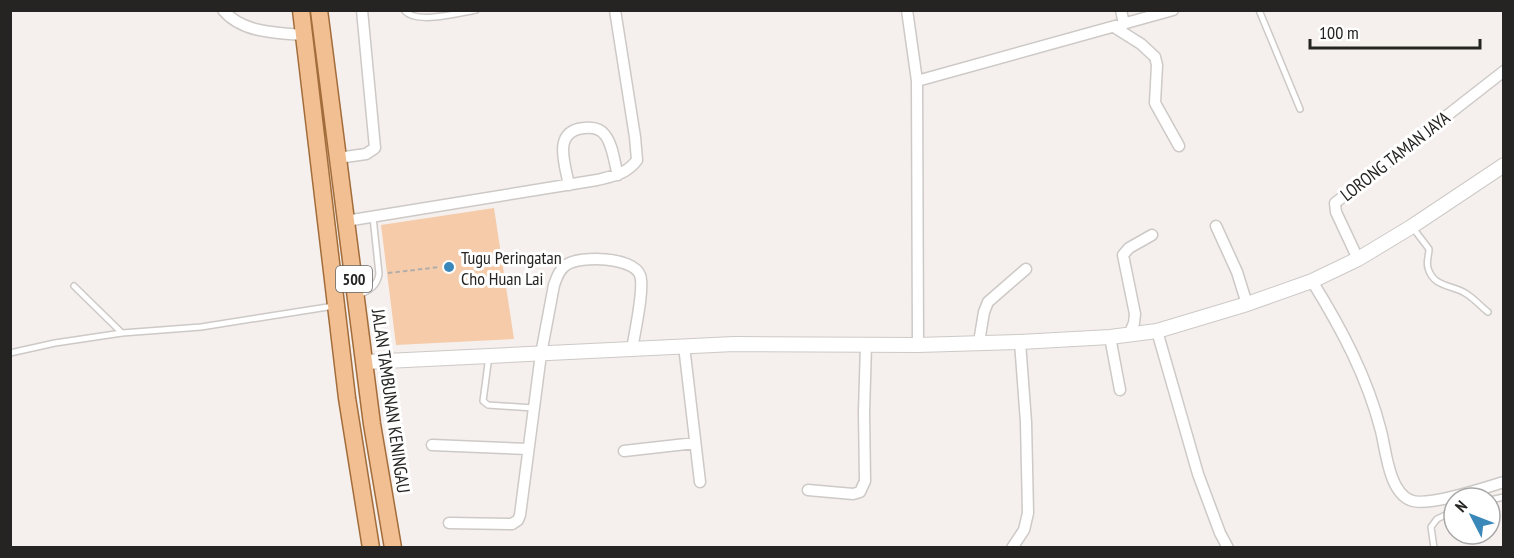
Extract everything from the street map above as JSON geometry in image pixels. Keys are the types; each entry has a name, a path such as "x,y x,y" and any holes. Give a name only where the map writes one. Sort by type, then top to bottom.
{"main road":[{"name":"500","path":"302,10 347,398 371,548"},
{"name":"JALAN TAMBUNAN KENINGAU","path":"319,10 372,424 393,548"}],"street":[{"path":"223,10 231,18 250,28 304,35"},
{"path":"338,158 366,154 375,148 362,10"},
{"path":"346,221 569,185 618,175 630,169 637,154 615,10"},
{"path":"908,10 917,81 918,345"},
{"path":"1119,26 1121,10"},
{"path":"917,81 1173,10"},
{"path":"1119,26 1155,57 1158,65 1155,104 1179,146"},
{"name":"LORONG TAMAN JAYA","path":"1358,259 1336,212 1335,203 1503,71"},
{"path":"569,185 563,147 567,134 575,129 598,129 605,136 618,175"},
{"path":"365,362 684,346 1020,342 1110,337 1157,331 1247,304 1312,281 1358,259 1412,227 1503,165"},
{"path":"1216,226 1231,255 1247,304"},
{"path":"1129,335 1135,314 1123,255 1129,248 1152,235"},
{"path":"449,524 512,524 518,520 541,354 558,274 568,264 590,258 626,264 640,274 642,286 632,350"},
{"path":"979,342 988,302 1026,269"},
{"path":"1312,281 1343,333 1366,383 1394,483 1404,497 1414,502 1429,502 1503,482"},
{"path":"1157,331 1198,474 1216,524 1228,548"},
{"path":"1110,337 1120,390"},
{"path":"1012,548 1024,530 1028,513 1026,422 1020,342"},
{"path":"807,490 853,494 860,492 863,487 866,476 864,412 866,345"},
{"path":"684,346 700,482"},
{"path":"624,451 695,443"},
{"path":"432,445 528,449"}],"lane":[{"path":"404,10 410,16 430,18 476,10"},
{"path":"429,10 430,18"},
{"path":"1259,10 1300,109"},
{"path":"356,296 372,288 377,283 379,274 373,217"},
{"path":"1412,227 1427,246 1429,252 1427,267 1432,276 1444,286 1464,292 1488,312"},
{"path":"74,286 122,333"},
{"path":"10,353 122,333 201,327 336,306"},
{"path":"489,356 483,401 488,405 533,408"},
{"path":"1434,548 1431,527 1442,516"}],"path":[{"path":"379,274 440,267"}],"shaded area":[{"path":"494,208 514,339 396,345 381,225"}],"place":[{"name":"Tugu Peringatan Cho Huan Lai","path":"449,267"}]}
